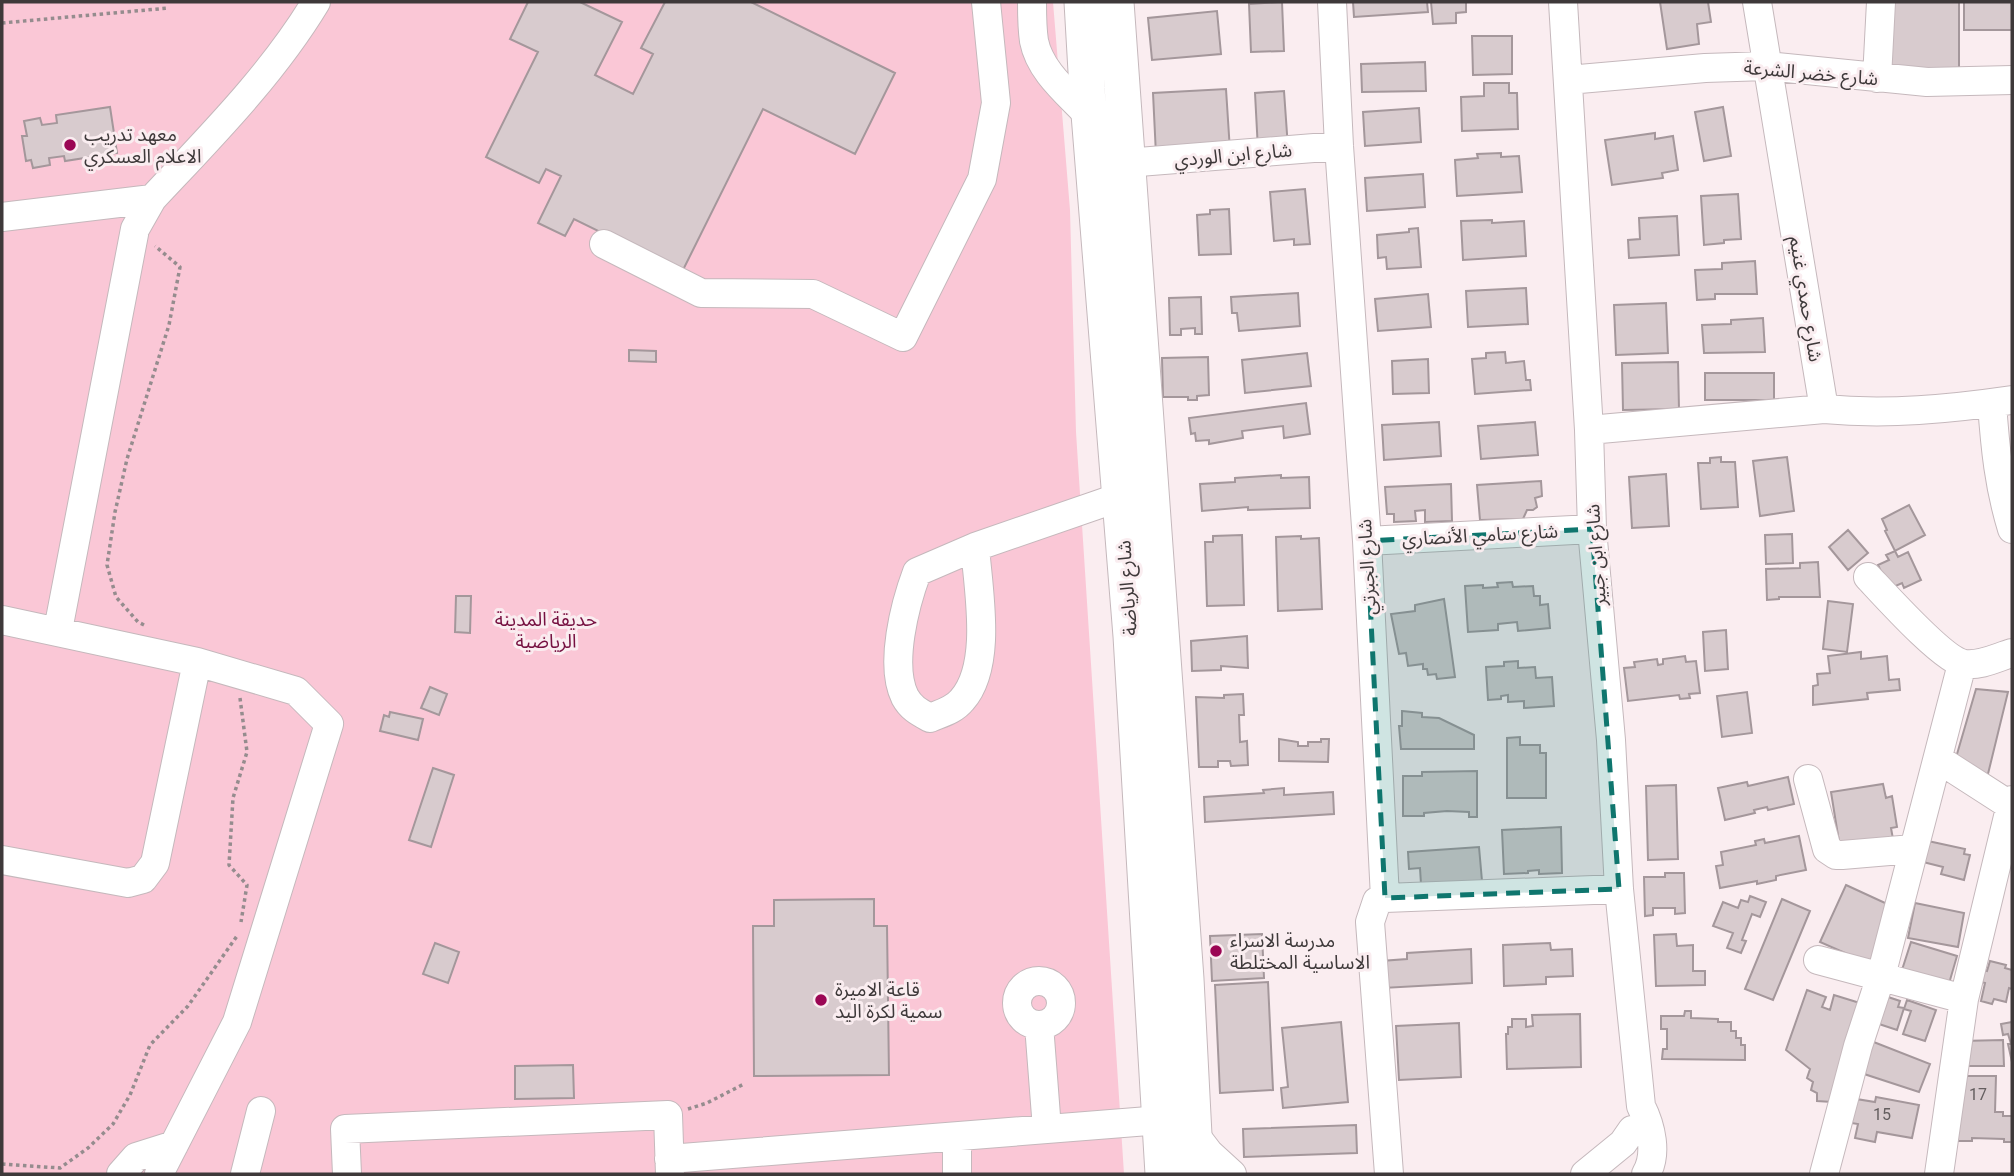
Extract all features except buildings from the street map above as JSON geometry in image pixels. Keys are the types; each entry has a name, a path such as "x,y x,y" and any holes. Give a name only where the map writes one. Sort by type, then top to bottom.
{"main road":[{"name":"شارع الرياضة","path":"1082,2 1120,497 1155,766 1196,1136 1196,1174"},
{"name":"شارع الرياضة","path":"1116,2 1155,766 1163,1174"}],"street":[{"path":"58,630 135,229 152,199 242,102 316,2"},
{"path":"604,244 701,293 813,294 903,337 982,179 996,103 986,2"},
{"path":"1032,2 1034,41 1040,61 1090,117"},
{"name":"شارع الجبرتي","path":"1332,2 1339,146 1367,541 1385,898"},
{"name":"شارع ابن جبير","path":"1563,2 1589,430 1592,529 1611,740 1619,889 1637,1118 1633,1163 1643,1174"},
{"name":"شارع حمدي غنيم","path":"1757,2 1824,409"},
{"path":"1877,78 1881,2"},
{"name":"شارع خضر الشرعة","path":"1568,80 1705,68 1767,66 1927,82 2012,80"},
{"name":"شارع ابن الوردي","path":"1126,163 1339,146"},
{"path":"2,217 152,199"},
{"path":"1589,430 1824,409 1864,413 2002,401 1996,462 2012,529"},
{"path":"975,547 980,616 980,648 976,675 963,699 950,710 930,718 914,709 905,696 898,654 909,592 918,572 975,547 1120,497"},
{"name":"شارع سامي الأنصاري","path":"1367,541 1592,529"},
{"path":"1868,577 1930,641 1962,664 1979,664 2012,653"},
{"path":"2,620 197,662 296,691 329,724 237,1022 159,1174"},
{"path":"2,860 128,883 143,879 155,863 197,662"},
{"path":"1824,1174 1858,1046 1881,976 1962,664"},
{"path":"1938,758 2012,803 1964,999 1939,1174"},
{"path":"1808,779 1830,852 1842,855 1913,849"},
{"path":"1390,1174 1370,922 1377,901 1385,898 1619,889"},
{"path":"1818,960 1964,999"},
{"path":"1039,1025 1047,1129"},
{"path":"245,1174 261,1111"},
{"path":"346,1174 345,1129 668,1115 669,1167 957,1136 1161,1121"},
{"path":"1585,1174 1623,1143 1637,1118"},
{"path":"957,1136 957,1174"},
{"path":"1196,1136 1209,1153 1232,1174"},
{"path":"121,1174 135,1157 174,1144"}],"path":[{"path":"2,23 169,8"},
{"path":"135,229 180,267"},
{"path":"707,1103 744,1084"}],"highlighted area":[{"path":"1592,529 1619,889 1385,898 1367,541"}],"green space":[{"name":"حديقة المدينة الرياضية","path":"2,2 1053,2 1070,210 1076,432 1124,1174 2,1174"}],"place":[{"name":"معهد تدريب الاعلام العسكري","path":"70,145"},
{"name":"مدرسة الاسراء الاساسية المختلطة","path":"1216,951"},
{"name":"قاعة الاميرة سمية لكرة اليد","path":"821,1000"}]}
